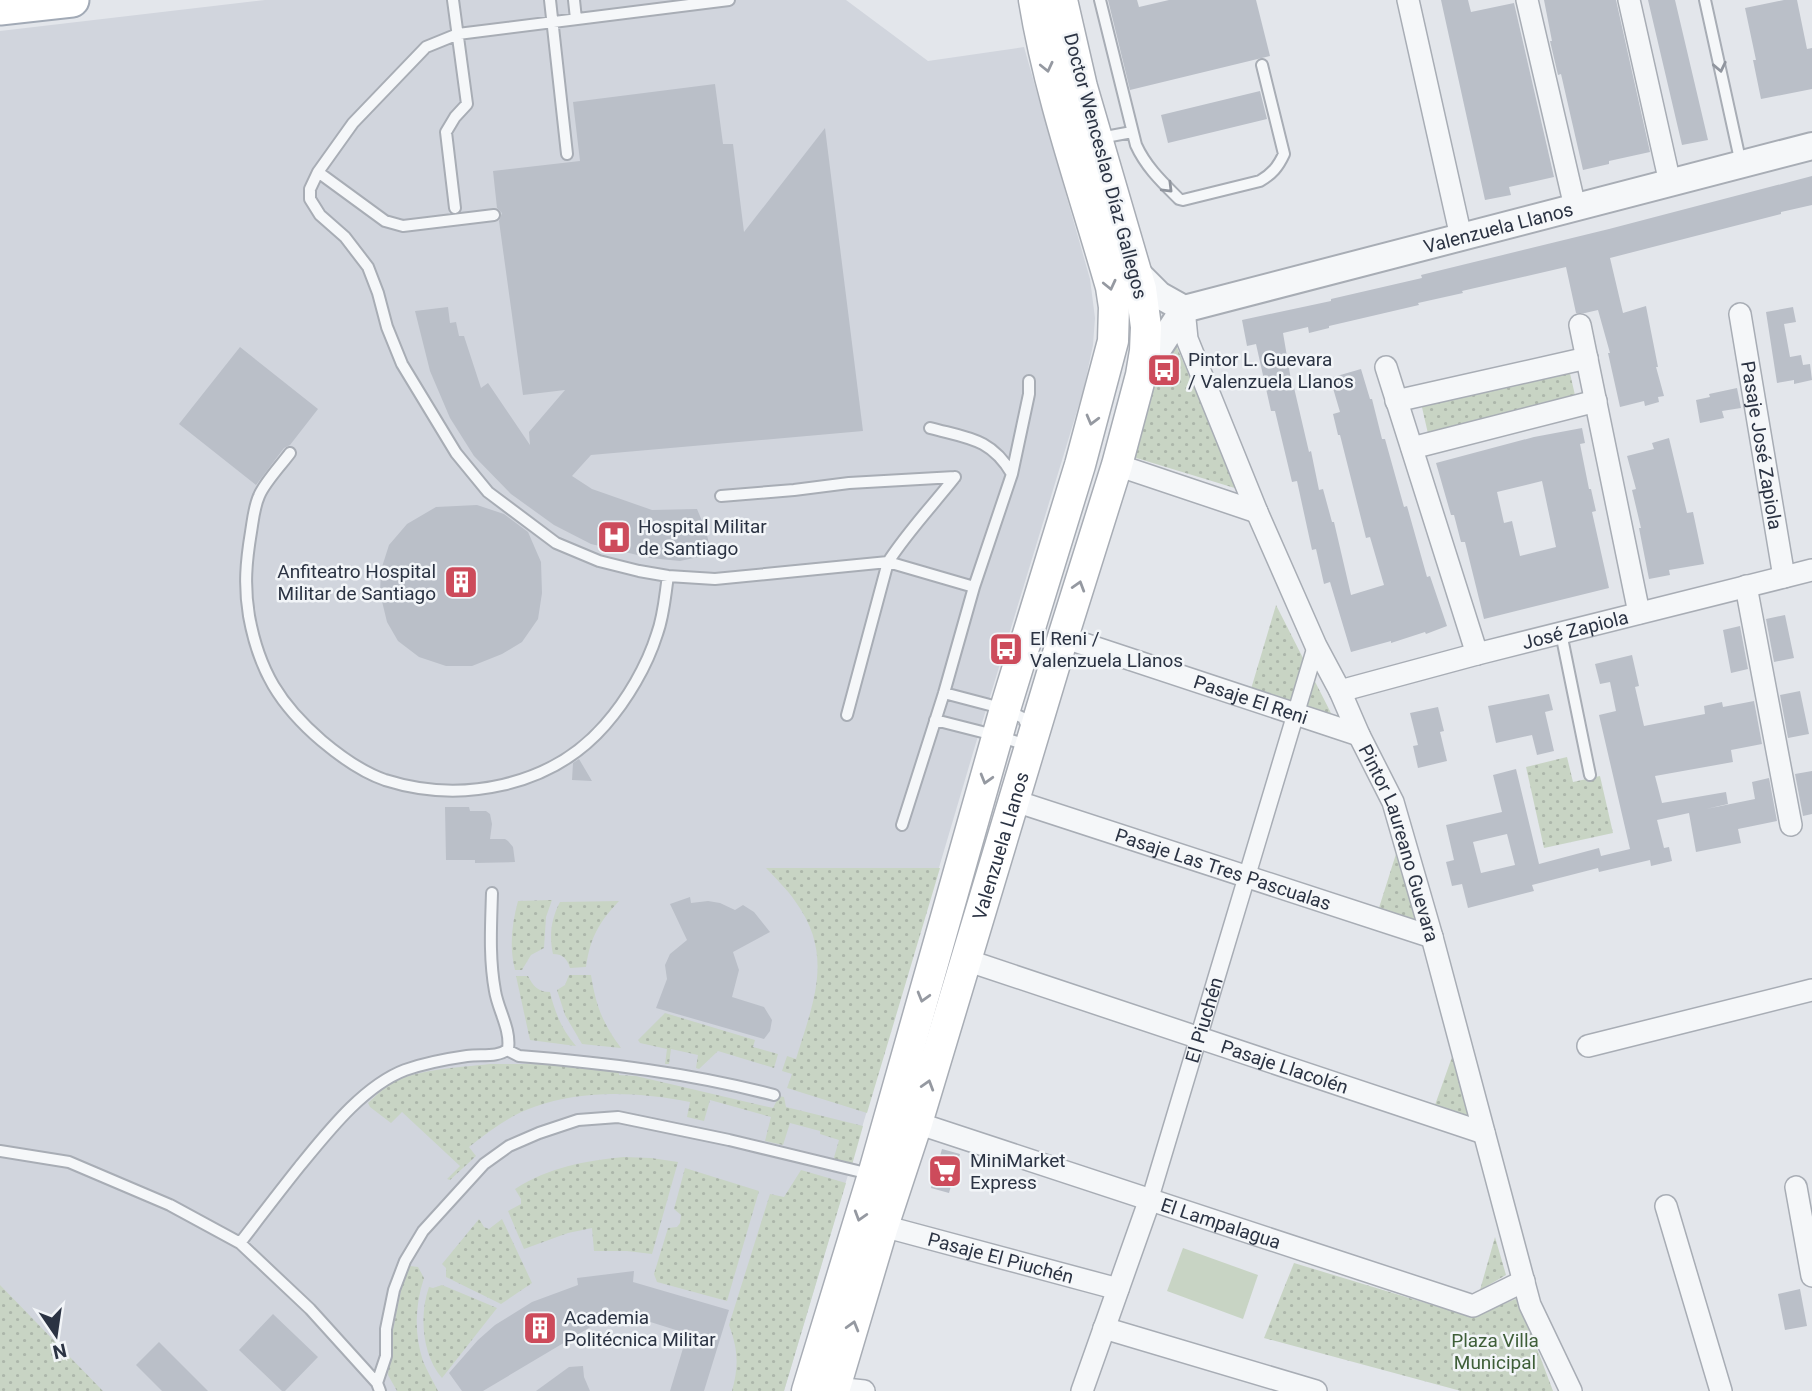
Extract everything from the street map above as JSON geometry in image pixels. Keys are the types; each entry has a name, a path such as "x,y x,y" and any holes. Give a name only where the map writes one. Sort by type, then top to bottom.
{"main road":[{"name":"Doctor Wenceslao Díaz Gallegos","path":"1034,0 1039,35 1054,95 1111,287 1114,327 1110,354"},
{"name":"Doctor Wenceslao Díaz Gallegos","path":"1062,0 1097,139 1138,274 1146,327 1141,375"},
{"path":"0,8 52,1"},
{"name":"Valenzuela Llanos","path":"835,1390 885,1178 1001,723 1080,466 1110,354"},
{"name":"Valenzuela Llanos","path":"835,1390 883,1226 885,1178 917,1123 1117,466 1141,375"}],"street":[{"path":"1408,0 1461,237"},
{"path":"1527,0 1574,207"},
{"path":"1629,0 1670,183"},
{"name":"Valenzuela Llanos","path":"1141,375 1184,309 1812,146"},
{"path":"1138,274 1159,295 1184,309"},
{"name":"Pintor Laureano Guevara","path":"1184,309 1187,339 1257,512 1316,646 1393,802 1432,937 1530,1305 1571,1391"},
{"name":"Pasaje José Zapiola","path":"1740,314 1784,577"},
{"path":"1580,325 1639,613"},
{"path":"1396,401 1587,358"},
{"path":"1386,368 1477,654"},
{"path":"1412,448 1596,401"},
{"path":"1117,466 1257,512"},
{"name":"José Zapiola","path":"1340,691 1812,570"},
{"path":"1746,586 1791,825"},
{"name":"Pasaje El Reni","path":"1063,638 1359,735"},
{"name":"El Piuchén","path":"1082,1391 1150,1199 1316,646"},
{"name":"Pasaje Las Tres Pascualas","path":"1015,801 1432,937"},
{"name":"Pasaje Llacolén","path":"966,960 1484,1133"},
{"path":"1588,1046 1812,990"},
{"name":"El Lampalagua","path":"917,1123 1473,1306 1524,1280"},
{"path":"1796,1187 1812,1276"},
{"path":"1666,1206 1721,1391"},
{"name":"Pasaje El Piuchén","path":"883,1226 1118,1289"},
{"path":"1104,1328 1315,1391"}],"lane":[{"path":"453,0 467,104 446,132 455,208"},
{"path":"550,0 566,154"},
{"path":"574,0 576,19"},
{"path":"729,0 458,34 426,47 353,123 318,172 310,189 310,200 320,215 345,237 368,267 402,364 456,453 488,492 556,543 599,561 668,576 715,579 888,562 974,587"},
{"path":"1101,0 1132,132 1141,156 1150,170 1183,201 1260,181 1278,166 1284,154 1262,65"},
{"path":"1705,0 1741,164"},
{"path":"1097,139 1132,132"},
{"path":"318,172 386,221 403,226 494,215"},
{"path":"902,825 974,587 1012,474 1029,394 1028,381"},
{"path":"930,428 985,443 1004,459 1012,474"},
{"path":"290,453 260,494 253,518 245,580 254,643 264,671 275,689 308,729 347,760 384,779 423,789 488,789 535,775 581,748 616,712 646,661 658,633 668,576"},
{"path":"721,496 849,483 956,477 901,542 888,562 847,715"},
{"path":"1561,633 1590,775"},
{"path":"944,693 1032,742"},
{"path":"935,720 1001,723 1023,718 1032,742"},
{"path":"240,1243 323,1138 375,1087 394,1075 432,1062 481,1054 499,1054 507,1050 508,1038 495,993 491,960 492,893"},
{"path":"507,1050 519,1056 704,1079 774,1096"},
{"path":"378,1387 386,1356 386,1329 394,1290 405,1261 423,1231 484,1164 509,1146 539,1133 578,1120 618,1117 729,1140 885,1178"},
{"path":"0,1151 68,1162 170,1205 240,1243 310,1309 378,1387"}],"shaded area":[{"path":"265,0 846,0 928,61 1024,47 1090,279 1095,318 1093,345 1084,388 784,1391 0,1391 0,31"}],"green space":[{"path":"1176,345 1238,489 1133,457 1153,374"},
{"path":"1569,369 1577,404 1429,438 1421,403"},
{"path":"1276,605 1333,717 1251,689"},
{"path":"1567,757 1573,782 1600,776 1613,833 1544,848 1526,767"},
{"path":"1396,854 1417,924 1378,911"},
{"path":"766,868 940,868 867,1113 787,1088 792,1074 782,1071 787,1056 796,1059 809,1018 817,979 817,960 807,921 792,897"},
{"path":"552,900 546,917 544,948 531,955 522,970 515,970 512,935 518,901"},
{"path":"619,901 596,931 586,967 570,968 564,957 553,954 552,928 560,902"},
{"path":"569,975 591,975 601,1013 621,1048 582,1044 565,1015 557,990 565,985"},
{"path":"516,976 528,976 536,988 550,992 560,1021 576,1046 530,1040"},
{"path":"665,1013 755,1040 753,1047 778,1054 774,1068 718,1051 699,1069 696,1068 698,1055 671,1049 669,1064 665,1064 667,1049 640,1043 638,1040"},
{"path":"1453,1054 1473,1118 1435,1105"},
{"path":"490,1064 619,1067 619,1075 636,1076 773,1108 779,1096 784,1097 786,1107 863,1126 852,1165 833,1161 839,1140 820,1134 820,1131 790,1123 783,1145 765,1141 771,1117 710,1100 704,1121 687,1117 690,1102 631,1094 572,1097 534,1107 500,1124 469,1147 476,1156 450,1180 447,1179 460,1166 402,1112 391,1123 368,1103 388,1085 412,1075"},
{"path":"624,1157 678,1162 652,1254 594,1251 592,1228 568,1233 524,1249 508,1211 521,1204 515,1189 541,1175 568,1166"},
{"path":"685,1168 759,1191 727,1301 657,1282 654,1274 668,1228 677,1227 680,1223 681,1215 674,1209"},
{"path":"801,1170 846,1183 784,1391 732,1391 736,1358 729,1325 770,1194 784,1197"},
{"path":"479,1219 484,1227 489,1229 502,1219 532,1283 501,1304 446,1277 446,1268 442,1264"},
{"path":"1495,1237 1506,1275 1480,1290"},
{"path":"1183,1248 1258,1275 1243,1319 1167,1291"},
{"name":"Plaza Villa Municipal","path":"1294,1263 1472,1317 1518,1298 1553,1391 1461,1391 1264,1338"},
{"path":"410,1266 418,1267 424,1278 417,1309 418,1340 423,1361 438,1391 397,1391 388,1375 391,1340 403,1280"},
{"path":"0,1285 100,1388 103,1391 0,1391"},
{"path":"442,1285 497,1308 442,1378 430,1358 423,1322 429,1287"}],"building":[{"path":"1108,0 1137,0 1139,7 1169,0 1256,0 1270,56 1130,90"},
{"path":"1441,0 1468,0 1471,12 1514,3 1554,177 1509,187 1511,195 1485,200"},
{"path":"1544,0 1616,0 1650,152 1583,170 1561,74 1558,75 1550,41"},
{"path":"1648,0 1675,0 1708,140 1682,145"},
{"path":"1797,0 1807,49 1812,48 1812,89 1761,99 1745,8"},
{"name":"Hospital Militar de Santiago","path":"715,84 723,144 733,144 744,232 825,128 863,431 591,455 572,476 592,489 652,510 697,509 712,554 680,561 650,558 591,544 554,525 511,494 474,456 450,418 430,371 415,311 448,307 450,323 456,322 459,336 464,336 481,388 488,383 530,445 529,432 565,390 523,395 499,221 502,213 497,208 493,171 580,161 573,102"},
{"path":"1260,91 1267,119 1168,143 1161,115"},
{"path":"1812,176 1812,205 1610,258 1623,313 1646,306 1656,367 1664,396 1658,397 1659,402 1645,406 1644,401 1620,407 1610,353 1598,310 1576,313 1566,267 1462,291 1463,293 1309,333 1308,327 1283,333 1291,380 1309,452 1311,451 1319,490 1323,489 1334,522 1351,595 1384,585 1370,537 1366,538 1333,414 1340,412 1330,378 1361,369 1404,507 1407,506 1427,577 1430,576 1447,626 1426,634 1425,632 1351,652 1330,582 1324,584 1316,549 1312,550 1297,481 1292,482 1275,411 1271,411 1256,344 1247,346 1242,320 1331,301 1422,278 1421,275"},
{"path":"1793,307 1796,322 1784,324 1790,357 1801,355 1803,365 1810,364 1812,380 1794,384 1794,380 1777,383 1766,312"},
{"path":"240,347 318,409 256,485 179,424"},
{"path":"1737,388 1741,408 1722,411 1724,418 1700,423 1696,400 1710,397 1709,394"},
{"path":"1582,428 1585,443 1580,444 1596,511 1592,512 1609,588 1484,619 1465,542 1461,542 1454,515 1451,515 1436,463 1534,437","holes":["1542,481 1556,547 1520,556 1512,521 1504,523 1497,492"]},
{"path":"1669,438 1687,513 1693,512 1704,564 1669,570 1670,575 1649,579 1632,490 1636,489 1627,456 1654,449 1652,443"},
{"name":"Anfiteatro Hospital Militar de Santiago","path":"477,505 504,514 528,532 541,562 542,593 538,619 522,642 502,654 472,666 446,666 419,657 398,641 387,622 380,593 381,570 389,545 407,524 436,507"},
{"path":"1785,615 1794,658 1774,662 1766,619"},
{"path":"1740,626 1748,669 1731,673 1723,630"},
{"path":"1632,655 1639,686 1635,687 1644,726 1705,714 1704,706 1722,702 1723,707 1754,701 1762,744 1731,750 1733,762 1655,776 1662,803 1726,792 1728,804 1706,809 1755,799 1752,782 1769,778 1777,821 1738,829 1741,843 1696,852 1689,813 1657,820 1664,848 1669,847 1672,861 1651,866 1650,860 1599,872 1598,868 1532,885 1534,891 1468,908 1462,884 1452,886 1446,862 1454,860 1446,825 1502,812 1493,775 1516,769 1539,864 1599,848 1601,856 1630,849 1599,715 1616,711 1610,682 1600,684 1595,664","holes":["1507,834 1515,865 1481,873 1473,842"]},
{"path":"1800,691 1809,734 1788,738 1780,695"},
{"path":"1549,694 1553,710 1545,712 1554,751 1537,755 1532,735 1496,743 1488,706"},
{"path":"1438,707 1444,731 1440,732 1447,761 1418,768 1413,746 1418,745 1410,713"},
{"path":"579,759 592,781 572,780 573,763"},
{"path":"1812,771 1812,814 1803,816 1795,774"},
{"path":"445,807 469,807 470,811 486,811 490,814 490,839 508,841 513,847 515,862 475,863 475,860 446,860"},
{"path":"690,897 691,903 708,901 735,910 743,905 754,912 770,932 733,952 739,970 732,997 764,1007 772,1020 770,1031 764,1039 656,1008 667,979 665,965 670,954 687,940 670,904"},
{"name":"MiniMarket Express","path":"942,1149 960,1154 949,1193 931,1188"},
{"name":"Academia Politécnica Militar","path":"634,1271 633,1282 729,1310 704,1391 670,1391 684,1345 679,1341 679,1331 625,1314 619,1321 609,1316 483,1391 462,1391 449,1373 495,1325 532,1302 578,1285 577,1278"},
{"path":"1800,1289 1807,1326 1785,1330 1778,1294"},
{"path":"273,1314 318,1357 285,1391 239,1350"},
{"path":"159,1342 208,1391 162,1391 136,1365"},
{"path":"583,1366 590,1391 536,1391 569,1367"}],"place":[{"name":"Pintor L. Guevara / Valenzuela Llanos","path":"1164,370"},
{"name":"Hospital Militar de Santiago","path":"614,537"},
{"name":"Anfiteatro Hospital Militar de Santiago","path":"461,582"},
{"name":"El Reni / Valenzuela Llanos","path":"1006,649"},
{"name":"MiniMarket Express","path":"945,1171"},
{"name":"Academia Politécnica Militar","path":"540,1328"}]}
